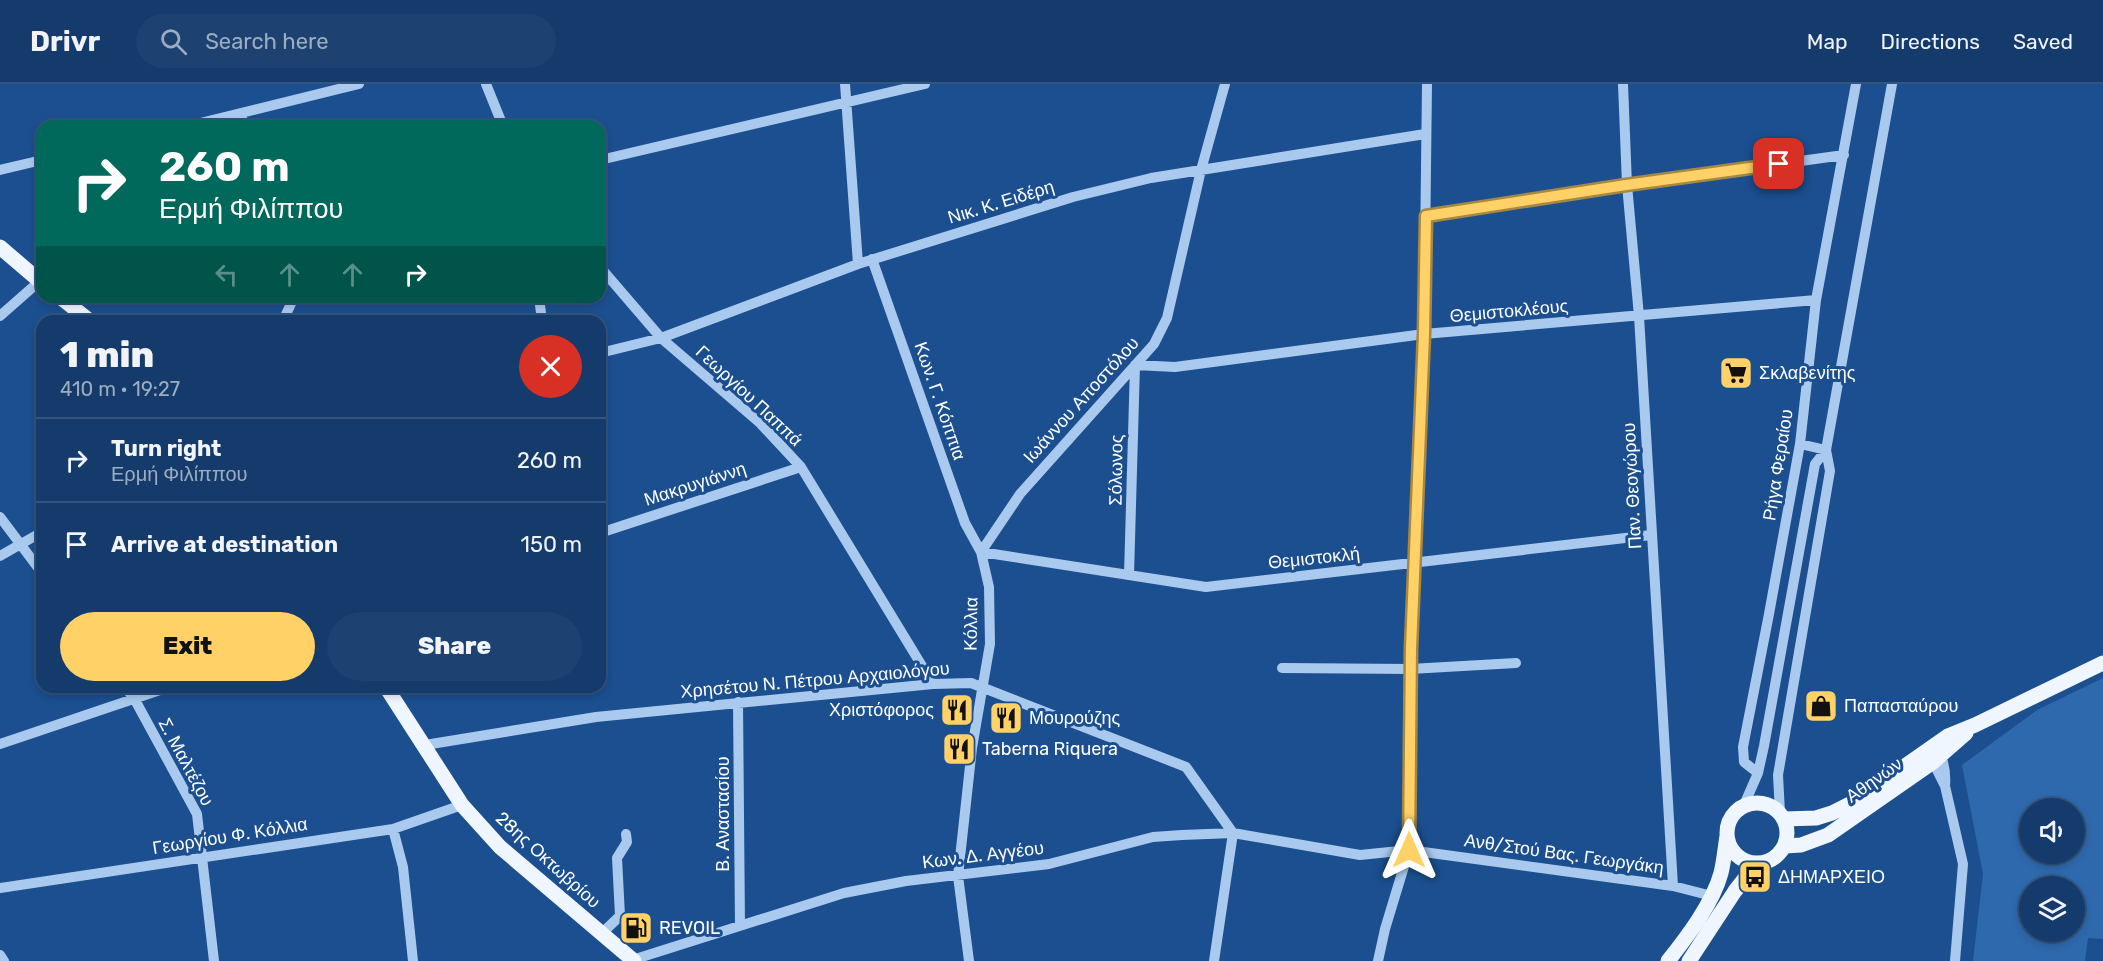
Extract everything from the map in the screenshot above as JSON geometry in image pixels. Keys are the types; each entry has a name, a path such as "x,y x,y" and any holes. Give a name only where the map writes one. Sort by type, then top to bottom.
{"main road":[{"path":"0,248 36,277"},
{"path":"68,303 82,315"},
{"name":"Αθηνών","path":"1785,846 1801,845 1828,835 1933,753 1948,736 2103,663"},
{"name":"28ης Οκτωβρίου","path":"390,693 462,805 500,847 632,961"},
{"name":"Αθηνών","path":"1782,816 1816,818 1832,813 1933,753"},
{"path":"1668,961 1712,896 1720,874 1728,824 1734,813 1744,805 1756,802 1769,805 1782,816 1787,836 1785,846 1778,856 1757,864 1746,862 1738,856 1730,847 1727,836"},
{"path":"1689,961 1735,891 1757,864"}],"street":[{"path":"212,120 359,84"},
{"path":"486,84 500,120"},
{"path":"845,84 858,264"},
{"path":"606,159 925,84"},
{"name":"Ιωάννου Αποστόλου","path":"981,552 1020,494 1154,344 1167,318 1201,170 1225,84"},
{"path":"1378,961 1385,929 1409,850 1410,669 1424,334 1427,84"},
{"name":"Παν. Θεογώρου","path":"1623,84 1626,185 1639,316 1673,886"},
{"name":"Ρήγα Φεραίου","path":"1758,773 1744,762 1743,747 1770,614 1800,444 1816,300 1856,84"},
{"name":"Ρήγα Φεραίου","path":"1782,816 1778,775 1827,493 1830,471 1826,450 1892,84"},
{"path":"237,114 242,120"},
{"name":"Νικ. Κ. Ειδέρη","path":"606,352 661,338 872,259 1073,197 1151,178 1425,134"},
{"path":"1426,216 1844,155"},
{"path":"0,170 36,161"},
{"name":"Κων. Γ. Κόππια","path":"872,259 965,523 981,552"},
{"name":"Γεωργίου Παππά","path":"606,274 661,338 760,423 801,467 933,684"},
{"path":"0,316 36,285"},
{"name":"Θεμιστοκλέους","path":"1135,365 1175,368 1424,334 1816,300"},
{"name":"Σόλωνος","path":"1129,575 1135,365"},
{"path":"1800,444 1826,450"},
{"name":"Ρήγα Φεραίου","path":"1744,805 1758,773 1815,464 1826,450"},
{"name":"Μακρυγιάννη","path":"606,531 801,467"},
{"path":"0,517 36,565"},
{"path":"0,556 36,535"},
{"name":"Θεμιστοκλή","path":"981,552 1206,587 1652,535"},
{"name":"Κόλλια","path":"969,961 958,876 972,748 990,644 989,586 981,552"},
{"path":"1282,668 1410,669 1516,663"},
{"name":"Χρησέτου Ν. Πέτρου Αρχαιολόγου","path":"425,746 596,717 933,684 971,683 1186,767 1233,833"},
{"name":"Σ. Μαλτέζου","path":"130,693 198,814 214,961"},
{"path":"0,744 153,693"},
{"name":"Β. Αναστασίου","path":"738,702 740,926"},
{"path":"1933,753 1945,786 1963,864 1955,961"},
{"name":"Γεωργίου Φ. Κόλλια","path":"0,888 393,829 462,805"},
{"path":"393,829 403,867 413,961"},
{"path":"1214,961 1233,833"},
{"name":"Ανθ/Στού Βας. Γεωργάκη","path":"1233,833 1360,855 1409,850 1673,886 1712,896"},
{"name":"Κων. Δ. Αγγέου","path":"632,961 844,893 906,881 1050,864 1153,837 1233,833"},
{"path":"601,934 620,916 617,858 627,842 626,834"},
{"path":"0,955 4,961"}],"shaded area":[{"path":"2103,678 2103,939 2088,938 2085,961 1973,961 1983,874 1962,765 2037,710"}],"building":[{"name":"REVOIL","path":"644,913 647,941 629,943 625,916"}],"place":[{"name":"Σκλαβενίτης","path":"1736,373"},
{"name":"Παπασταύρου","path":"1821,706"},
{"name":"Χριστόφορος","path":"957,710"},
{"name":"Μουρούζης","path":"1006,718"},
{"name":"Taberna Riquera","path":"959,749"},
{"name":"ΔΗΜΑΡΧΕΙΟ","path":"1755,877"},
{"name":"REVOIL","path":"636,928"}],"route":[{"path":"1409,850 1413,564 1424,334 1426,216 1779,164"}]}
